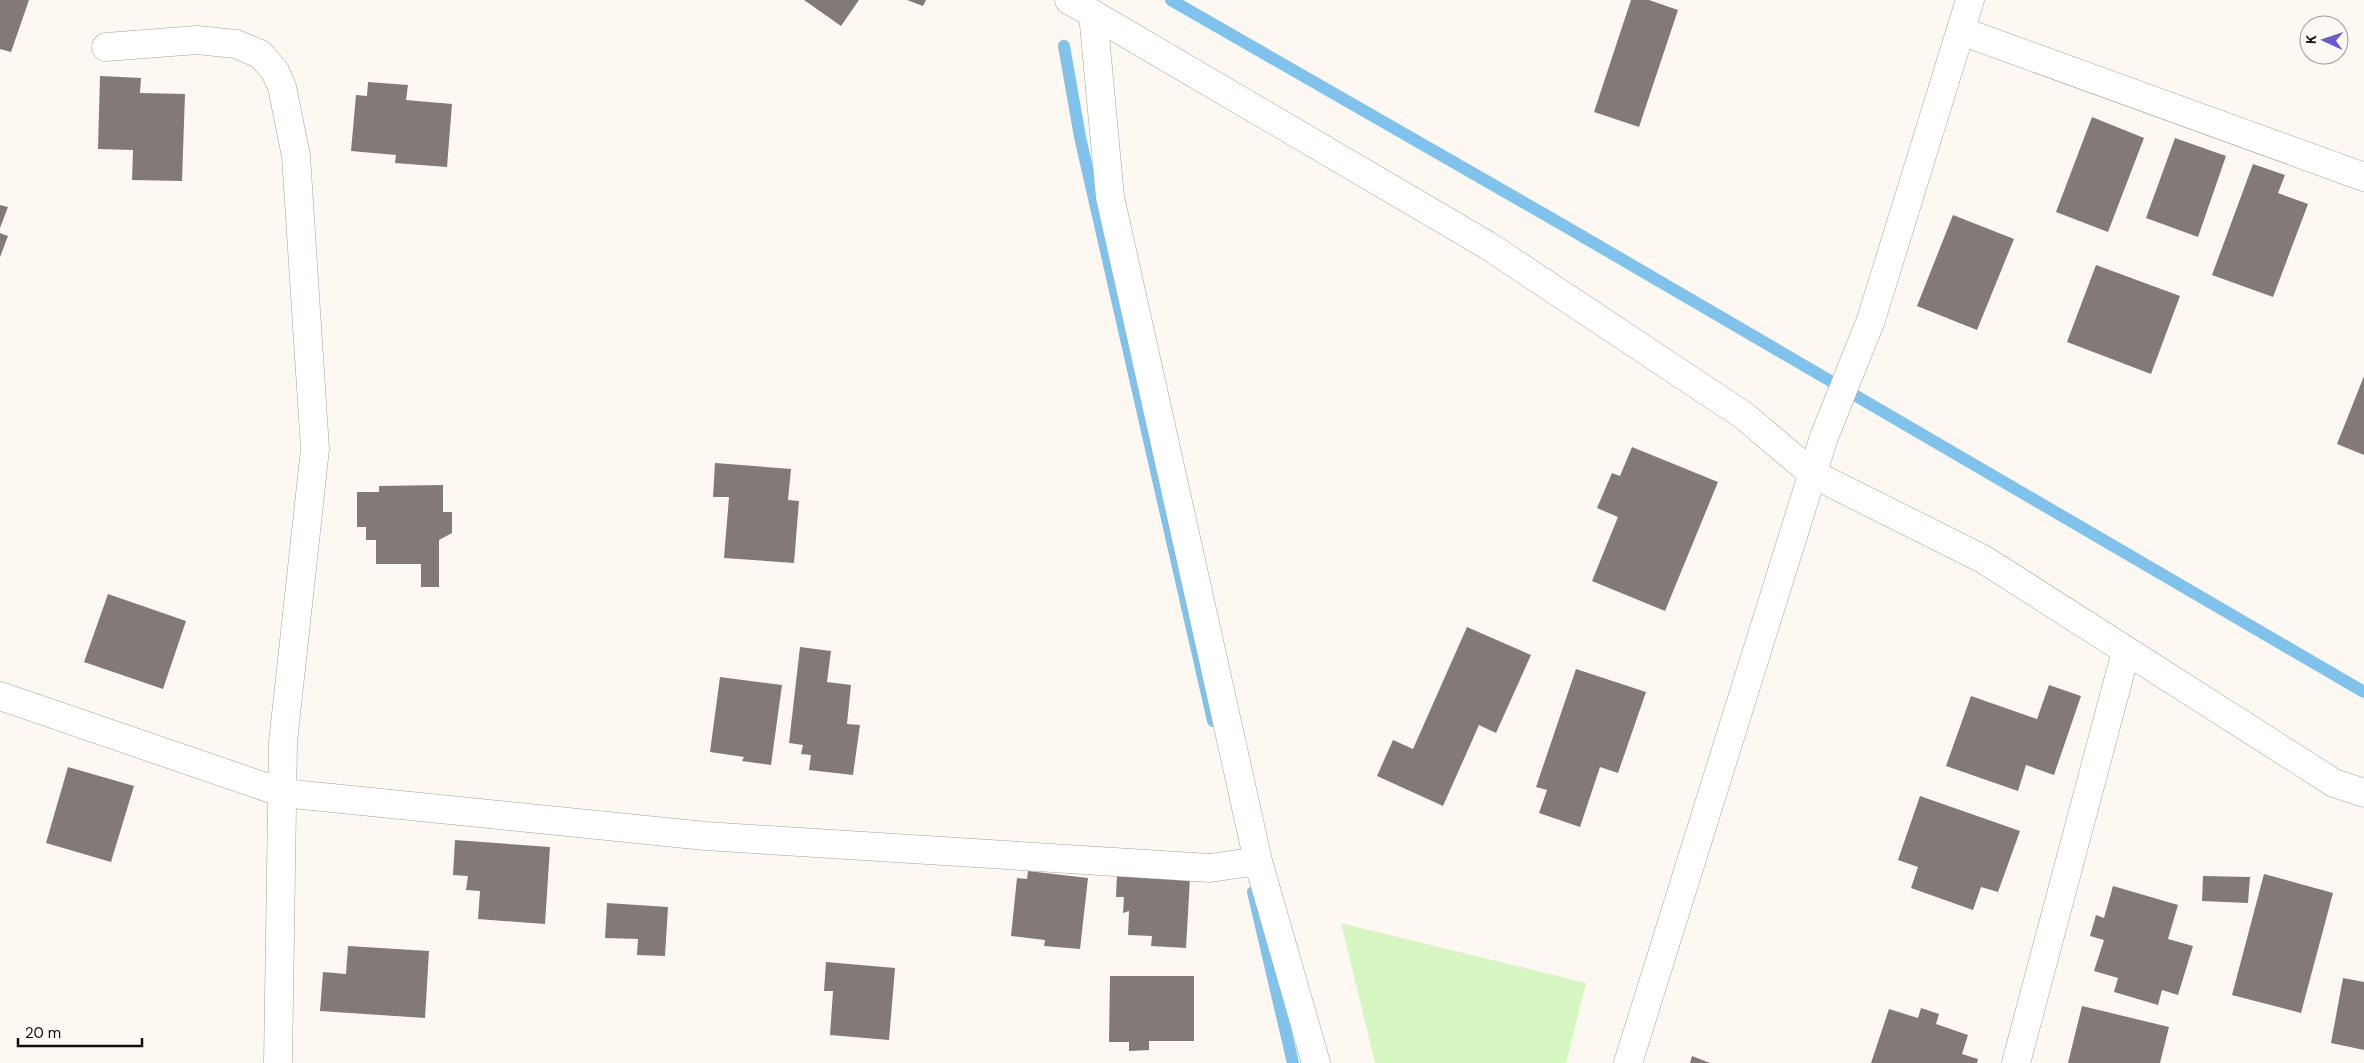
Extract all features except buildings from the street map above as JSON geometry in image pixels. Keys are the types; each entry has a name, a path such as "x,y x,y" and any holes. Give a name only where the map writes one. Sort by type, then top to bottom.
{"street":[{"path":"1068,0 1487,245 1743,415 1812,474 1983,559 2334,783 2364,793"},
{"path":"1628,1063 1812,474 1824,437 1871,320 1970,0"},
{"path":"1093,14 1110,197 1258,861 1316,1063"},
{"path":"1961,31 2364,177"},
{"path":"106,47 177,40 212,41 249,48 260,54 275,71 282,86 296,156 315,449 283,742 278,1063"},
{"path":"2016,1063 2126,651"},
{"path":"0,696 283,793 705,836 1210,868 1258,861"}],"green space":[{"path":"1341,923 1586,983 1566,1063 1375,1063"}],"waterway":[{"path":"1171,0 1563,225 2364,692"},
{"path":"1064,46 1080,137 1213,721"},
{"path":"1253,892 1293,1063"}]}
